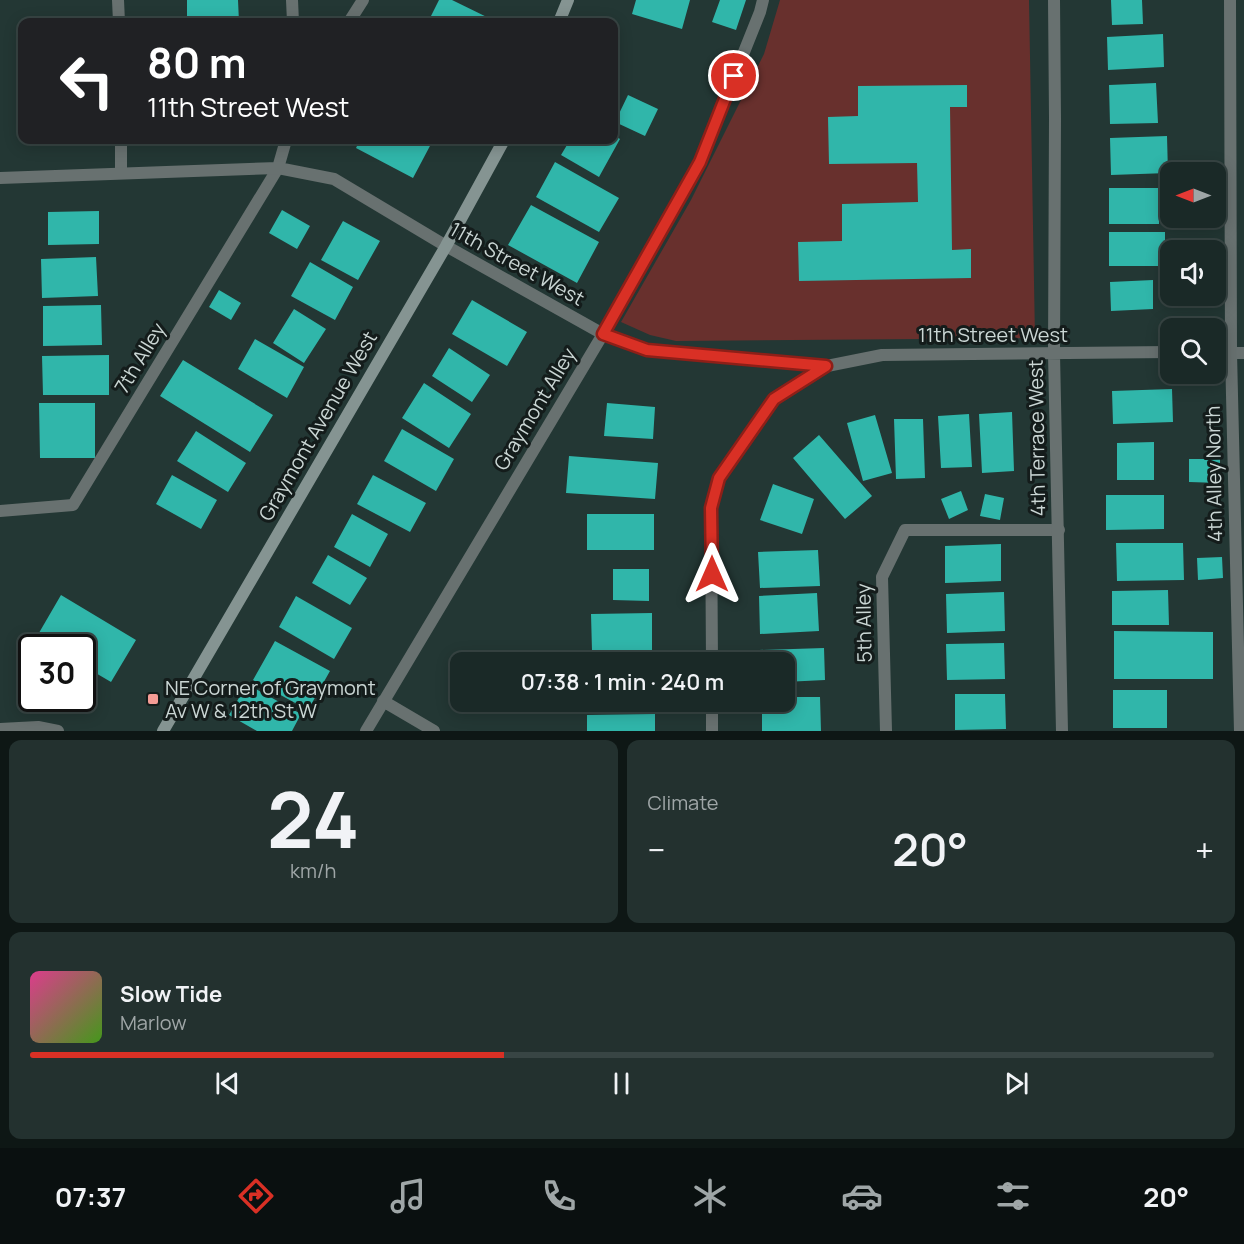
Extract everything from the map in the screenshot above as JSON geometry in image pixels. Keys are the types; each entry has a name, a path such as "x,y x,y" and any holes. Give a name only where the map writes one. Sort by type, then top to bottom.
{"main road":[{"path":"561,18 568,0"},
{"name":"Graymont Avenue West","path":"163,731 446,246 502,144"}],"street":[{"path":"118,0 119,18"},
{"path":"292,0 293,18"},
{"path":"352,18 363,0"},
{"name":"Graymont Alley","path":"366,731 603,334 700,162 763,0"},
{"name":"4th Terrace West","path":"1054,0 1054,354 1062,731"},
{"name":"4th Alley North","path":"1230,0 1238,353 1240,731"},
{"path":"121,144 121,173"},
{"path":"278,168 285,144"},
{"name":"11th Street West","path":"0,178 278,168 334,179 446,246 603,334 647,350 826,366 882,355 1160,352"},
{"name":"7th Alley","path":"0,511 73,505 278,168"},
{"path":"712,652 711,508 719,478 774,399 826,366"},
{"name":"5th Alley","path":"886,731 882,577 905,531 1059,530"},
{"path":"383,701 434,731"},
{"path":"712,712 712,731"},
{"path":"0,729 38,727 58,731"}],"shaded area":[{"path":"780,0 1029,0 1035,338 676,341 650,335 621,322 691,200 764,54"}],"building":[{"path":"187,0 238,0 239,18 187,18"},
{"path":"439,0 452,0 489,18 430,18"},
{"path":"636,0 690,0 682,29 632,14"},
{"path":"720,0 746,0 736,30 712,22"},
{"path":"1111,0 1142,0 1143,24 1112,25"},
{"path":"1163,34 1164,67 1108,70 1107,37"},
{"path":"1156,83 1158,123 1110,124 1109,85"},
{"path":"967,85 967,107 950,107 952,250 971,249 971,278 799,281 798,242 842,241 842,204 918,202 917,163 829,164 828,117 858,116 858,86"},
{"path":"628,95 658,109 645,136 618,123 618,116"},
{"path":"1167,136 1168,162 1160,162 1160,173 1111,175 1110,138"},
{"path":"358,144 431,144 413,178 356,148"},
{"path":"568,144 617,144 599,177 561,155"},
{"path":"555,162 619,198 599,232 536,197"},
{"path":"1109,188 1159,188 1159,224 1109,224"},
{"path":"531,205 599,242 577,283 508,245"},
{"path":"282,210 310,226 297,249 269,233"},
{"path":"99,211 99,244 48,245 48,212"},
{"path":"343,221 380,241 358,280 321,260"},
{"path":"1109,232 1165,232 1165,240 1160,240 1160,266 1109,266"},
{"path":"96,257 98,296 42,298 41,259"},
{"path":"310,262 353,287 335,320 291,296"},
{"path":"1153,280 1153,309 1111,311 1110,282"},
{"path":"219,290 241,303 231,320 209,307"},
{"path":"472,300 527,332 507,366 452,334"},
{"path":"101,305 102,345 43,346 43,306"},
{"path":"294,309 326,329 304,363 273,343"},
{"path":"255,339 304,367 287,398 238,369"},
{"path":"449,348 490,375 472,402 432,376"},
{"path":"109,355 109,395 43,395 42,356"},
{"path":"183,360 273,415 250,452 160,396"},
{"path":"424,383 471,414 449,448 402,418"},
{"path":"1172,389 1173,422 1113,424 1112,391"},
{"path":"39,403 95,403 95,458 40,458"},
{"path":"607,403 655,407 653,439 604,436"},
{"path":"1012,412 1014,471 982,473 979,414"},
{"path":"969,414 972,467 941,468 938,416"},
{"path":"875,415 892,473 863,481 847,423"},
{"path":"894,419 923,419 925,478 896,479"},
{"path":"402,429 454,459 436,491 384,461"},
{"path":"196,431 246,463 228,492 177,461"},
{"path":"819,435 872,496 845,519 793,458"},
{"path":"1154,442 1154,480 1117,480 1117,443"},
{"path":"569,456 658,463 655,499 566,493"},
{"path":"1189,459 1220,459 1220,483 1189,482"},
{"path":"172,475 217,500 201,529 156,504"},
{"path":"373,475 426,503 410,532 357,504"},
{"path":"773,484 814,499 802,534 760,520"},
{"path":"961,491 968,510 949,519 941,499"},
{"path":"985,494 1004,498 1000,520 980,516"},
{"path":"1106,495 1164,495 1164,529 1106,530"},
{"path":"352,514 388,534 370,567 334,547"},
{"path":"587,514 654,514 654,550 587,550"},
{"path":"1116,543 1183,543 1184,580 1117,581"},
{"path":"1001,544 1001,581 945,583 945,546"},
{"path":"818,550 820,586 760,588 758,552"},
{"path":"328,555 367,578 350,605 312,583"},
{"path":"1222,557 1223,578 1198,580 1197,558"},
{"path":"613,569 649,569 649,601 613,600"},
{"path":"1168,590 1169,625 1112,625 1112,591"},
{"path":"1004,592 1005,631 947,633 946,594"},
{"path":"817,593 819,631 760,634 759,596"},
{"path":"61,595 136,640 111,682 96,673 96,634 38,634"},
{"path":"296,596 352,628 334,659 279,627"},
{"path":"652,613 652,650 592,651 591,614"},
{"path":"1114,631 1213,632 1213,679 1114,679"},
{"path":"275,641 330,671 308,710 253,680"},
{"path":"1004,643 1005,679 947,680 946,644"},
{"path":"824,648 825,680 795,681 795,652 759,652 759,650"},
{"path":"247,684 301,714 292,731 257,731 229,715"},
{"path":"1113,690 1167,690 1167,728 1113,728"},
{"path":"955,694 1005,694 1006,729 955,730"},
{"path":"795,697 820,697 821,731 762,731 762,712 795,712"},
{"path":"655,714 655,731 587,731 587,715"}],"place":[{"name":"NE Corner of Graymont Av W & 12th St W","path":"153,699"}],"route":[{"path":"712,574 711,508 719,478 774,399 826,366 647,350 603,334 700,162 734,76"}]}
